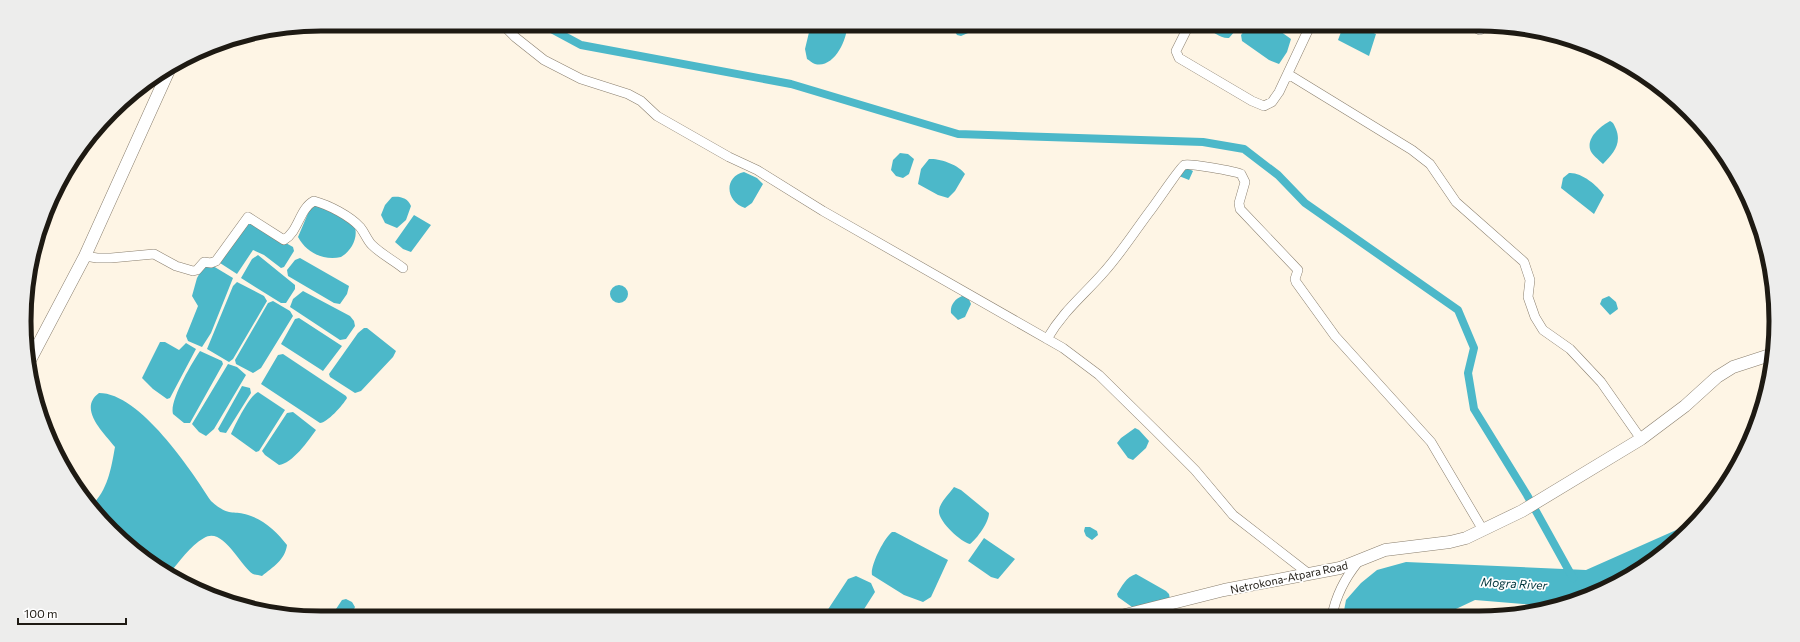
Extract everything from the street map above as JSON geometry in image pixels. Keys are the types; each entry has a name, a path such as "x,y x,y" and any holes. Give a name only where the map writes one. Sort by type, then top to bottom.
{"street":[{"path":"509,31 544,60 581,79 628,94 641,101 657,116 729,157 757,170 823,211 1063,348 1099,375 1190,465 1233,515 1309,574"},
{"path":"1186,31 1176,51 1176,56 1252,101 1264,106 1272,102 1288,74 1308,31"},
{"path":"1288,74 1412,150 1430,164 1456,202 1524,262 1530,280 1528,297 1535,317 1543,330 1570,349 1601,382 1641,439"},
{"path":"33,355 85,256 168,75"},
{"path":"1046,339 1063,314 1104,272 1167,190 1181,167 1187,164 1234,171 1242,175 1245,182 1239,203 1240,209 1298,270 1295,279 1296,282 1335,336 1431,442 1483,530"},
{"path":"85,256 111,258 154,254 176,266 193,271 197,270 204,262 211,263 216,261 248,217 284,240 290,236 307,207 314,201 323,203 353,221 372,245 403,268"},
{"name":"Netrokona-Atpara Road","path":"1141,611 1224,590 1340,568 1385,550 1450,542 1483,530 1522,511 1641,439 1685,406 1717,377 1738,365 1767,356"},
{"path":"1333,611 1336,598 1349,573 1358,562"}],"water":[{"path":"809,31 847,31 838,52 828,62 815,64 807,59 805,49"},
{"path":"954,31 969,31 961,36 957,35"},
{"path":"1212,31 1235,31 1229,38 1216,34"},
{"path":"1244,31 1280,31 1291,39 1287,52 1279,64 1269,60 1242,41 1241,35"},
{"path":"1341,31 1369,31 1376,34 1369,56 1338,40"},
{"path":"1610,121 1616,129 1618,139 1616,148 1603,164 1592,153 1590,145 1596,132"},
{"path":"900,153 908,154 914,159 909,174 903,178 896,176 891,170 893,160"},
{"path":"929,159 949,163 965,174 955,191 948,198 938,195 918,184 921,169"},
{"path":"1187,168 1193,171 1189,180 1179,176"},
{"path":"744,172 757,178 763,184 752,203 745,208 734,201 730,190 730,184 733,179 737,175"},
{"path":"1569,173 1574,173 1584,177 1597,187 1604,195 1594,214 1561,188 1563,178"},
{"path":"392,197 403,198 410,203 411,206 406,220 397,228 385,223 381,215 385,205"},
{"path":"316,205 339,216 355,227 355,240 351,248 341,257 328,258 316,254 310,251 298,237 309,211"},
{"path":"414,215 431,225 411,252 403,249 395,242"},
{"path":"247,221 293,247 294,251 284,267 281,268 264,255 253,250 237,274 220,263"},
{"path":"258,255 295,285 295,289 286,303 281,303 241,278 252,259"},
{"path":"300,258 349,286 347,294 340,304 334,303 288,276 287,270 295,260"},
{"path":"208,263 233,278 211,333 202,347 188,341 186,336 198,306 192,296 197,278 205,264"},
{"path":"237,282 264,296 267,301 233,359 229,362 207,349 233,286"},
{"path":"615,285 623,285 628,290 626,301 623,303 615,303 610,298 610,290"},
{"path":"303,291 350,316 354,321 355,326 346,339 340,340 290,307 293,299"},
{"path":"962,296 968,297 971,304 965,317 958,320 951,313 951,307 957,299"},
{"path":"1609,296 1616,302 1618,309 1610,315 1600,304 1602,299"},
{"path":"273,301 290,311 293,316 261,368 253,373 236,364 235,360 268,303"},
{"path":"299,318 342,346 323,371 281,344 295,319"},
{"path":"364,328 367,328 396,351 393,357 361,391 355,393 330,377 329,374 358,333"},
{"path":"160,342 165,342 179,350 186,343 196,349 170,398 167,399 153,389 142,378"},
{"path":"200,351 222,361 223,364 190,423 184,423 173,414 174,400 182,382"},
{"path":"283,354 346,396 347,398 342,405 327,420 320,423 261,384 278,355"},
{"path":"228,364 237,367 246,375 214,429 206,436 199,432 192,424"},
{"path":"242,386 250,388 251,393 226,433 220,432 218,429"},
{"path":"258,392 285,410 259,451 256,452 231,434 247,405"},
{"path":"99,393 115,396 131,406 163,435 178,453 211,501 223,510 245,514 256,518 280,536 287,545 284,555 278,563 262,576 253,574 248,570 231,548 218,537 211,536 204,538 194,545 172,570 144,551 130,539 95,502 108,479 115,447 95,421 91,406 93,399"},
{"path":"293,412 316,430 295,456 284,464 279,465 262,451 287,413"},
{"path":"1135,428 1139,430 1149,441 1146,448 1133,460 1128,458 1117,443 1121,438"},
{"path":"954,487 961,490 989,513 982,530 970,544 961,539 951,530 942,520 940,515 939,508"},
{"path":"1085,527 1090,527 1097,531 1098,535 1092,540 1086,536 1084,531"},
{"name":"Mogra River","path":"1683,527 1656,551 1624,572 1590,589 1554,601 1536,605 1475,600 1452,611 1344,611 1346,600 1361,583 1377,570 1406,562 1586,570"},
{"path":"892,532 895,532 948,560 931,597 923,602 904,595 872,575 873,565 878,552"},
{"path":"984,538 1015,559 998,579 991,577 968,561"},
{"path":"1136,574 1166,591 1169,594 1170,599 1132,607 1118,597 1117,594 1125,582"},
{"path":"856,576 871,583 875,592 863,611 827,611 848,579"},
{"path":"346,599 352,602 355,607 353,611 335,611 342,600"}],"waterway":[{"path":"555,31 581,45 791,84 958,134 1203,142 1244,149 1278,175 1305,203 1458,310 1474,348 1468,373 1474,409 1527,495 1573,578"}]}
